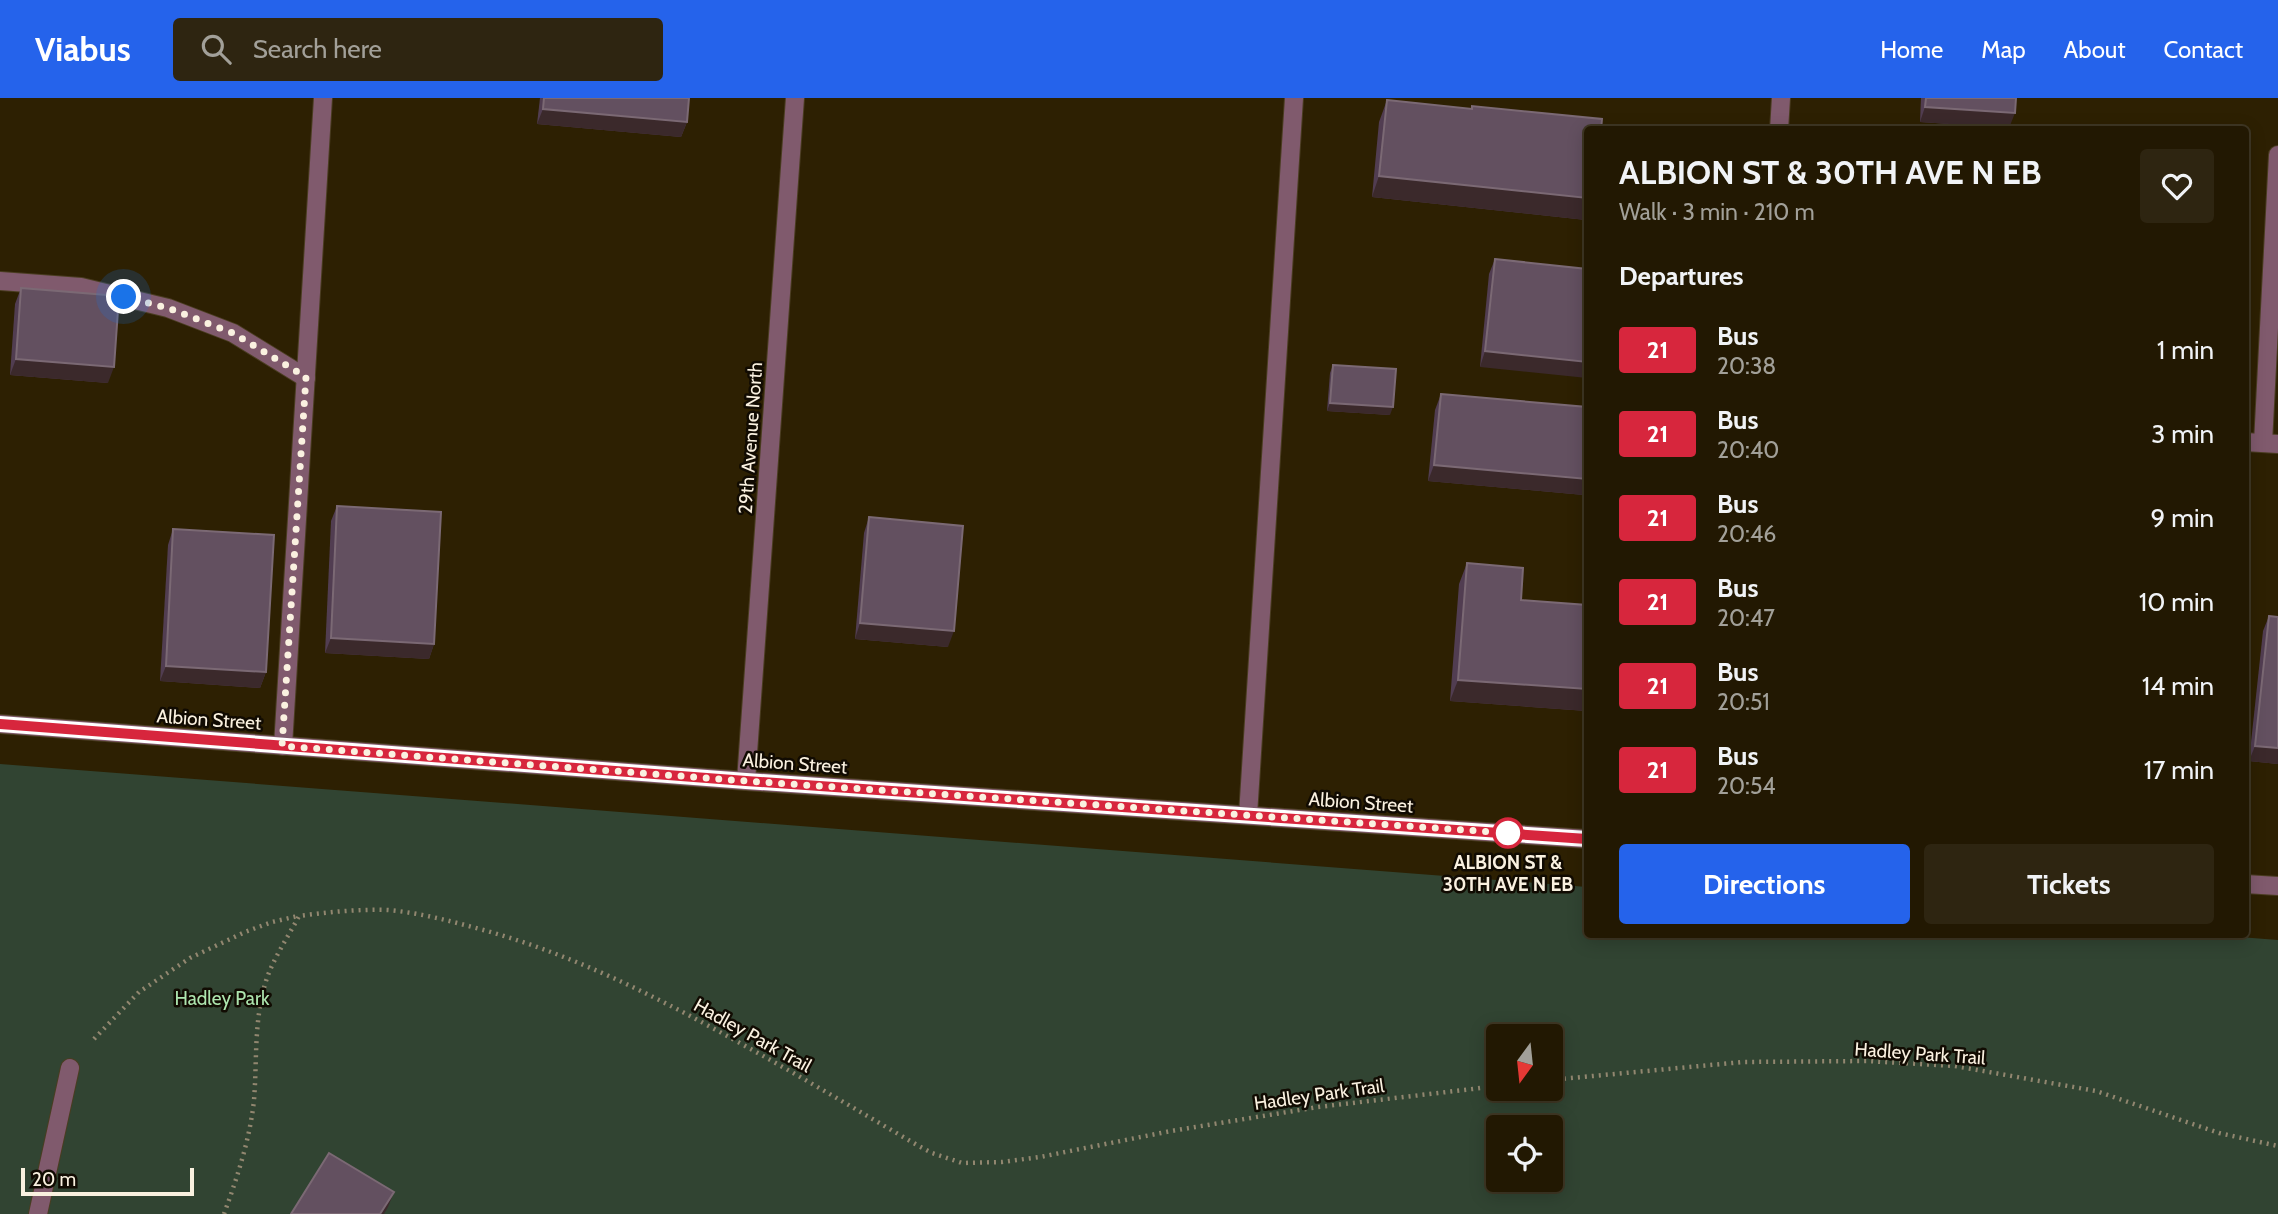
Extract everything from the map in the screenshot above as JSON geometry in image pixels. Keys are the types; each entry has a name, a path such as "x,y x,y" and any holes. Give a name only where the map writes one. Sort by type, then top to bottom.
{"street":[{"path":"282,746 323,98"},
{"name":"29th Avenue North","path":"746,781 795,98"},
{"path":"1248,815 1294,98"},
{"path":"1779,126 1781,98"},
{"path":"2262,443 2278,155"},
{"path":"0,281 81,287 168,308 233,333 306,377"},
{"name":"Albion Street","path":"0,724 746,781 1584,839"},
{"path":"2249,884 2278,886"},
{"path":"38,1214 70,1068"}],"path":[{"name":"Hadley Park Trail","path":"70,1068 139,992 190,958 272,922 299,916 358,910 437,917 520,940 580,962 659,998 917,1145 962,1163 1040,1157 1171,1131 1318,1107 1486,1087"},
{"path":"224,1214 236,1181 253,1104 257,1061 256,1034 264,985 299,916"},
{"name":"Hadley Park Trail","path":"1563,1079 1743,1062 1867,1061 1955,1066 2096,1091 2219,1133 2278,1146"}],"green space":[{"name":"Hadley Park","path":"0,764 1584,887 1584,938 2249,938 2278,940 2278,1214 0,1214"}],"building":[{"path":"544,98 689,98 687,122 543,109"},
{"path":"1926,98 2016,98 2015,113 1925,107"},
{"path":"1387,100 1602,119 1601,126 1584,126 1584,198 1379,176"},
{"path":"1495,259 1584,269 1584,362 1485,351"},
{"path":"21,288 119,296 114,367 16,359"},
{"path":"1333,365 1396,369 1393,407 1330,403"},
{"path":"1441,394 1584,407 1584,479 1434,465"},
{"path":"337,506 441,512 434,644 331,638"},
{"path":"869,517 963,526 954,631 860,623"},
{"path":"173,529 274,535 266,672 166,666"},
{"path":"1467,563 1523,568 1521,600 1584,605 1584,689 1458,680"},
{"path":"2269,616 2278,617 2278,748 2255,746"},
{"path":"329,1153 394,1192 380,1214 291,1214"}],"bus line":[{"name":"21","path":"0,724 746,781 1584,839"}],"place":[{"name":"ALBION ST & 30TH AVE N EB","path":"1508,833"}],"route":[{"path":"124,297 168,308 233,333 306,377 282,746 1508,833"}]}
